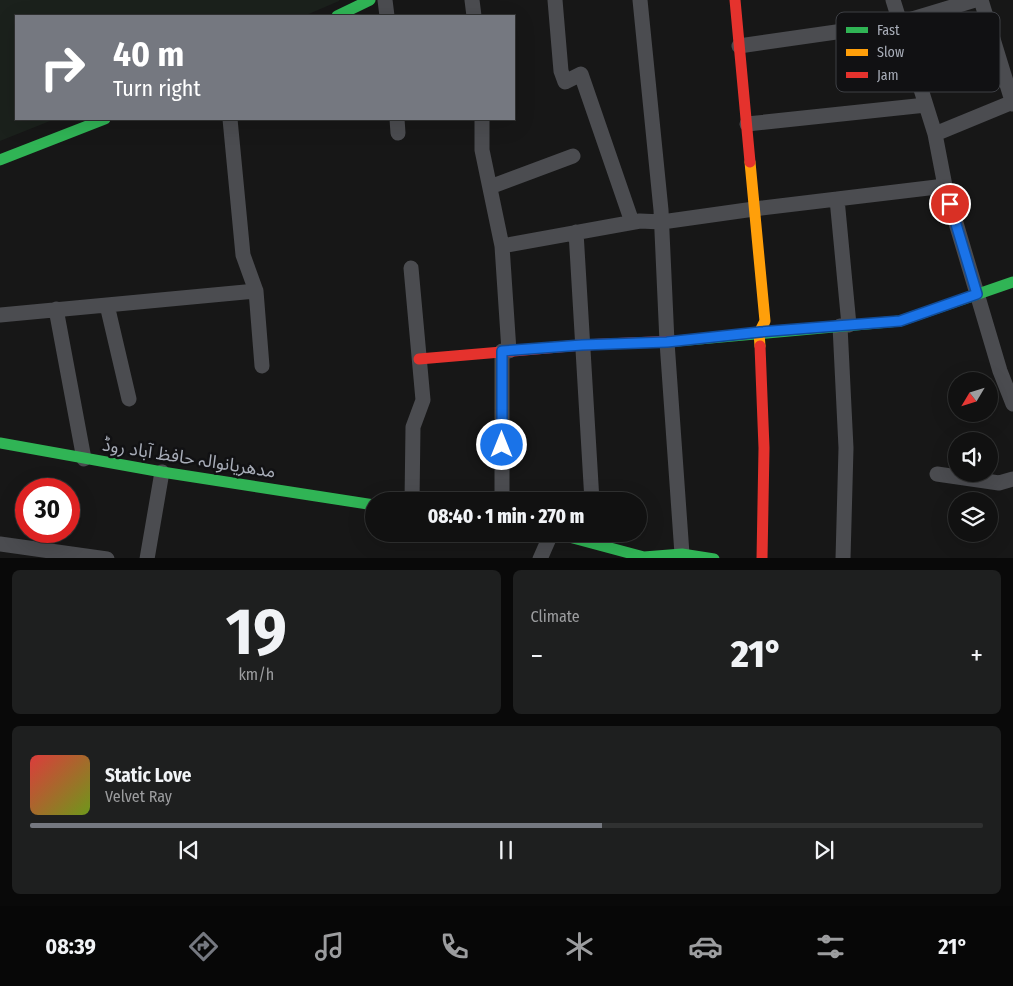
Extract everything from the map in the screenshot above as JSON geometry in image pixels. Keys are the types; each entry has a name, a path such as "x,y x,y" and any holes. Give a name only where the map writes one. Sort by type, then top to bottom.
{"street":[{"path":"338,15 353,4 370,0"},
{"path":"385,0 387,15"},
{"path":"472,0 474,15"},
{"path":"555,0 561,71 565,82 580,74 632,222"},
{"path":"640,0 662,222 667,342 682,554"},
{"path":"735,0 765,321 760,332 764,448 762,558"},
{"path":"935,12 975,0"},
{"path":"981,0 985,12"},
{"path":"739,46 836,32"},
{"path":"935,134 1013,103 1000,61"},
{"path":"922,92 935,134 945,186 1000,370 1013,404"},
{"path":"747,124 926,105"},
{"path":"0,160 102,120"},
{"path":"230,120 243,255 256,291 262,366"},
{"path":"482,120 482,150 502,246 506,351 502,492"},
{"path":"490,187 573,156"},
{"path":"502,246 632,222 662,222 945,186"},
{"path":"837,199 844,326 846,448 843,558"},
{"path":"576,232 591,492"},
{"path":"411,268 423,400 413,427 412,492"},
{"path":"419,359 582,345 667,342 760,332 900,321 1013,282"},
{"path":"0,315 256,291"},
{"path":"106,305 129,399"},
{"path":"56,309 84,459"},
{"name":"مدھریانوالہ حافظ آباد روڈ","path":"0,443 162,472 365,504"},
{"path":"147,558 162,472"},
{"path":"937,474 998,483 1013,478"},
{"path":"540,558 547,542"},
{"path":"605,542 644,558 682,554 714,558"},
{"path":"0,544 107,558"}],"shaded area":[{"path":"0,0 339,0 306,15 15,15 15,120 52,120 0,141"}],"traffic: fast":[{"path":"339,15 370,0"},
{"path":"0,160 102,120"},
{"path":"677,341 900,321 1013,282"},
{"path":"0,443 162,472 365,504"},
{"path":"588,542 644,557 682,554 708,558"}],"traffic: slow":[{"path":"750,162 765,321 759,333 760,346"}],"traffic: jam":[{"path":"735,0 750,162"},
{"path":"419,359 582,345 677,341"},
{"path":"760,346 764,448 762,558"}],"route":[{"path":"502,445 502,351 582,345 667,342 760,332 900,321 977,294 950,204"}]}
